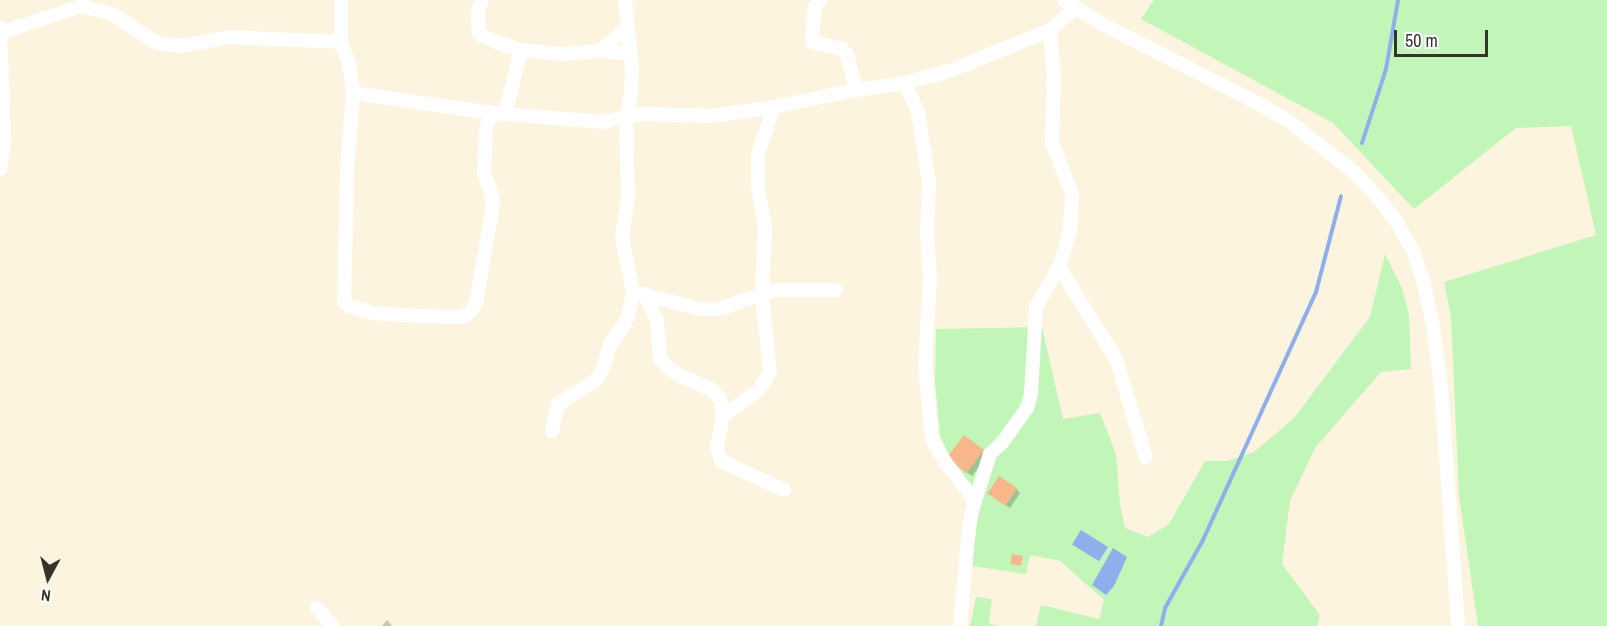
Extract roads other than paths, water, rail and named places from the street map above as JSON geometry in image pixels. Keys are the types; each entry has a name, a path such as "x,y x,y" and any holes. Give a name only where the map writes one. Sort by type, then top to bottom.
{"street":[{"path":"340,0 341,42 352,75 353,93 347,171 344,301 360,310 374,313 462,316 470,312 476,303 493,199 484,172 485,134 499,114 521,50"},
{"path":"482,0 478,11 479,34 496,42 521,50 562,54 600,51 630,53"},
{"path":"625,0 631,93 626,117 628,185 622,238 639,293 657,319 660,359 668,368 681,376 713,390 720,400 723,416 717,448 721,461 784,490"},
{"path":"820,0 815,6 812,42 842,49 847,54 856,90"},
{"path":"353,93 499,114 603,122 642,114 711,116 905,83 952,70 1050,30 1070,4 1290,122 1354,172 1398,224 1420,270 1433,326 1441,387 1458,626"},
{"path":"0,33 81,6 112,14 157,43 181,46 228,37 341,42"},
{"path":"0,27 4,142 0,170"},
{"path":"600,51 627,28"},
{"path":"960,626 969,527 975,501 990,454 1002,443 1027,408 1031,394 1036,307 1059,267 1071,230 1072,194 1052,143 1054,77 1050,30"},
{"path":"905,83 918,112 928,182 927,233 930,278 925,366 932,440 946,463 975,501"},
{"path":"723,416 759,390 770,372 762,294 765,228 758,186 758,154 774,107"},
{"path":"1059,267 1116,359 1146,458"},
{"path":"639,293 710,309 735,305 762,294 795,288 836,290"},
{"path":"552,431 558,404 596,380 603,369 609,345 625,323 639,293"},
{"path":"317,608 332,626"}],"water":[{"path":"1081,530 1108,547 1099,561 1072,544"},
{"path":"1113,548 1127,557 1114,586 1106,595 1092,585"}],"waterway":[{"path":"1362,143 1386,69 1398,0"},
{"path":"1161,626 1165,608 1203,540 1316,292 1341,196"}]}
